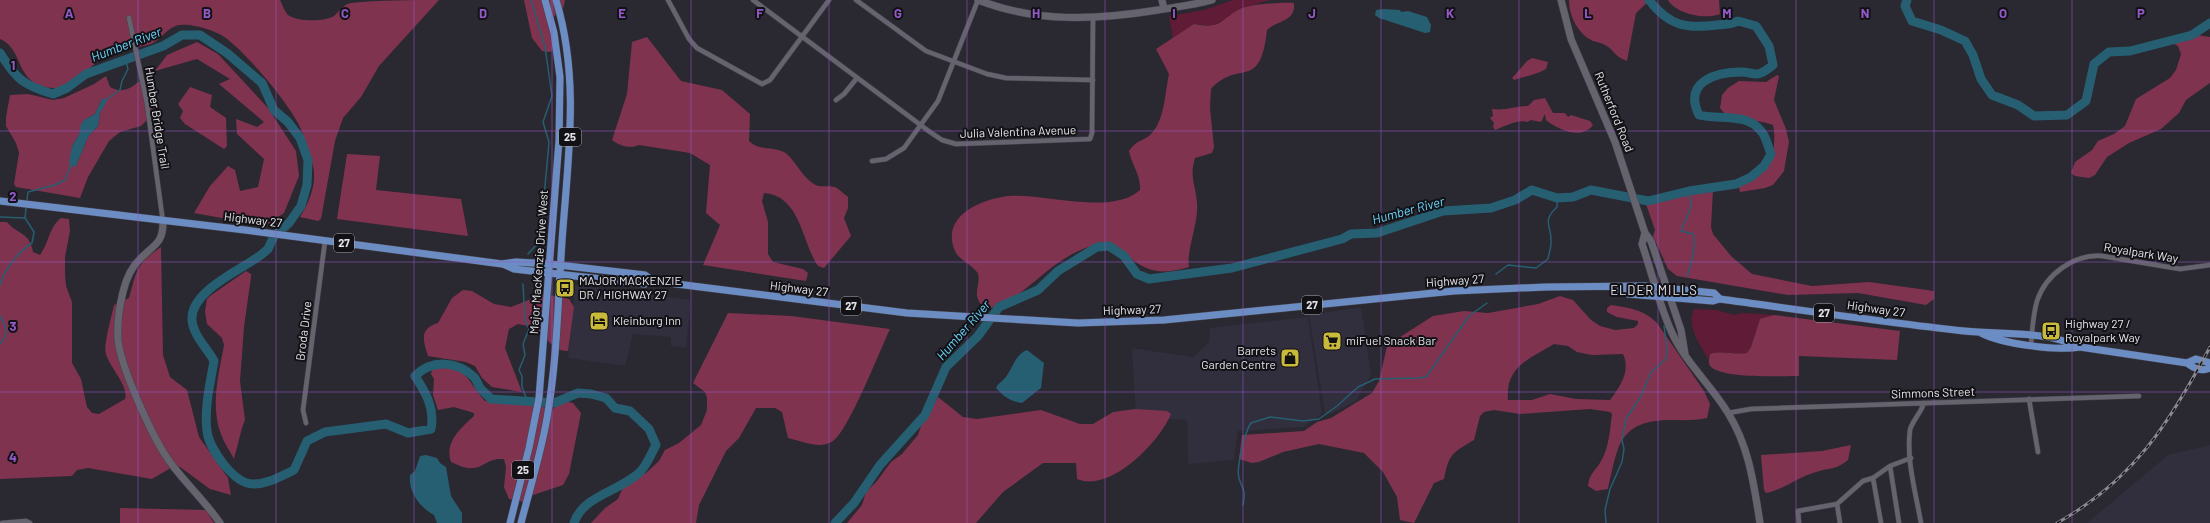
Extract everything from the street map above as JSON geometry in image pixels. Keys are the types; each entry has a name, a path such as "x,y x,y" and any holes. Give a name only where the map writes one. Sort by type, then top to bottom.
{"main road":[{"name":"Major MacKenzie Drive West","path":"510,523 536,417 550,264 561,98 558,57 545,0"},
{"name":"Major MacKenzie Drive West","path":"521,523 547,418 558,309 570,135 571,82 567,42 556,0"},
{"path":"978,0 1005,9 1037,16 1092,19 1164,9 1212,0"},
{"path":"1162,0 1164,9"},
{"name":"Rutherford Road","path":"1561,0 1571,39 1592,84 1626,173 1645,233 1651,241 1681,330 1685,354"},
{"name":"Highway 27","path":"0,201 163,222 245,230 502,264 514,269 549,274 645,284 653,281 900,312 974,318 1078,323 1164,320 1454,291 1578,286 1613,287 1629,285 1656,287 1714,293 1720,299"},
{"path":"163,222 163,230 158,244 142,257 128,274 119,315 118,341 123,364 150,427 165,455 220,523"},
{"name":"Rutherford Road","path":"1645,233 1642,244 1672,333 1685,354 1728,413 1747,455 1760,523"},
{"name":"Highway 27","path":"502,264 516,262 561,265 645,275 653,281"},
{"name":"Highway 27","path":"1613,287 1628,294 1713,302 1720,299 1981,333 1996,331 2067,341 2080,347 2187,363 2194,368 2210,368"},
{"name":"Highway 27","path":"1981,333 1995,340 2066,349 2080,347"},
{"name":"Highway 27","path":"2187,363 2196,359 2210,363"}],"street":[{"path":"668,0 689,39 697,48 742,71 762,84 770,80 829,0"},
{"name":"Julia Valentina Avenue","path":"754,0 920,125 942,140 956,144 1087,140 1092,136 1094,80 1092,19"},
{"path":"856,0 926,51 954,62 1000,77 1094,80"},
{"path":"872,161 886,159 904,148 940,98 978,0"},
{"name":"Humber Bridge Trail","path":"129,18 147,104 163,222"},
{"path":"836,100 844,94 857,78"},
{"name":"Broda Drive","path":"306,423 303,410 325,241"},
{"name":"Royalpark Way","path":"2031,345 2036,307 2041,292 2055,274 2076,260 2091,256 2102,256 2180,269 2210,265"},
{"name":"Simmons Street","path":"1728,413 1751,409 2139,396"},
{"path":"2029,399 2038,452"},
{"path":"1921,523 1911,458 1910,429 1921,413 1924,403"},
{"path":"1799,523 1797,514 1800,510 1837,504 1863,481 1873,478 1890,466 1911,458"},
{"path":"1890,466 1899,523"},
{"path":"1873,478 1881,523"},
{"path":"1837,504 1840,523"},
{"path":"2,523 26,521 30,523"}],"shaded area":[{"path":"0,0 280,0 287,14 291,17 303,20 317,20 334,16 343,7 351,3 439,0 379,66 361,97 343,118 335,141 321,219 318,221 300,217 313,187 314,173 309,150 298,123 265,78 245,55 222,35 197,26 176,26 168,30 151,44 117,51 107,55 69,85 54,88 41,86 32,81 26,75 8,44 0,39"},
{"path":"524,0 565,0 563,9 558,12 553,21 553,50 550,52 542,51 532,38"},
{"path":"1233,0 1270,0 1239,9 1230,17 1213,26 1194,24 1173,39 1169,16 1204,10"},
{"path":"1569,0 1650,0 1636,13 1627,61 1619,57 1608,47 1593,41 1583,34 1575,24 1569,6"},
{"path":"1668,0 1719,0 1720,14 1714,16 1700,16 1684,12 1672,5"},
{"path":"1274,3 1294,3 1294,9 1289,17 1267,30 1264,49 1254,68 1247,72 1221,80 1211,89 1210,108 1214,147 1212,153 1195,158 1193,165 1197,211 1189,253 1189,267 1166,272 1152,270 1131,259 1112,244 1102,242 1080,250 1059,262 1013,298 986,312 977,296 979,278 977,272 959,257 955,251 952,239 953,228 958,219 976,205 1009,196 1024,196 1096,203 1128,198 1140,190 1138,175 1129,151 1137,142 1148,137 1156,128 1164,106 1169,74 1156,49 1194,24 1209,26 1215,25 1238,10 1249,6"},
{"path":"2197,35 2210,37 2210,83 2186,100 2179,113 2161,129 2129,143 2107,157 2095,175 2089,178 2075,176 2071,173 2075,162 2092,150 2098,141 2114,134 2125,126 2136,99 2170,78 2176,70 2181,54 2178,46 2172,43"},
{"path":"647,37 681,81 722,90 750,114 749,141 757,146 784,152 814,184 819,186 835,187 848,197 848,208 844,218 851,236 824,268 818,266 812,256 798,221 786,202 776,196 764,193 762,201 768,222 768,254 773,262 803,269 808,273 806,281 703,265 720,225 706,213 710,165 690,153 639,145 632,147 625,146 612,140 627,94 632,42"},
{"path":"197,42 218,54 268,108 296,151 299,176 284,213 265,226 194,213 210,186 228,166 235,170 240,191 258,187 264,159 237,134 236,119 257,127 264,122 219,84 230,79 197,59 155,71 167,55"},
{"path":"1532,58 1548,62 1546,69 1514,80 1512,78 1527,61"},
{"path":"1777,75 1779,76 1774,100 1786,129 1789,142 1784,171 1773,185 1765,188 1740,192 1738,183 1760,175 1769,166 1774,148 1774,130 1773,125 1758,121 1737,119 1725,113 1720,108 1722,95 1728,88 1739,81 1766,82"},
{"path":"106,76 110,87 116,90 121,90 128,89 141,81 149,81 154,85 154,101 149,118 141,126 120,132 109,141 88,177 80,198 16,187 14,184 19,153 16,143 6,126 10,95 28,94 53,100 64,98 94,84","holes":["102,99 107,99 100,113 98,126 88,137 76,166 72,146 79,135 84,120 95,114"]},
{"path":"190,87 212,95 210,107 226,118 227,146 224,149 185,124 180,118 183,111 178,104"},
{"path":"1545,98 1553,113 1565,113 1568,117 1571,115 1590,121 1593,125 1588,130 1582,132 1569,132 1556,127 1546,120 1545,114 1541,122 1531,120 1527,122 1523,121 1495,130 1493,127 1494,123 1490,118 1493,116 1492,109 1528,106 1534,100"},
{"path":"347,154 380,156 376,190 461,199 468,236 337,219"},
{"path":"1713,190 1711,227 1713,234 1731,256 1752,274 1812,286 1869,282 1934,291 1934,299 1926,305 1858,293 1788,295 1677,276 1668,269 1653,236 1655,230 1646,204"},
{"path":"61,218 69,219 70,231 65,257 65,273 66,286 72,302 72,363 81,379 87,407 92,413 99,414 125,399 122,383 108,359 105,350 114,305 129,298 136,274 142,263 161,247 163,355 170,377 187,390 199,437 228,478 231,495 210,489 180,467 174,466 152,479 88,468 77,470 72,476 0,479 0,222 7,222 23,234 29,241 33,252 40,255 51,230"},
{"path":"246,271 251,274 251,277 244,327 240,381 245,420 234,459 222,437 216,412 216,390 224,345 222,338 207,324 205,311 207,299 210,296"},
{"path":"575,285 691,300 686,348 671,346 671,337 633,334 625,366 568,358"},
{"path":"463,290 472,291 494,304 511,307 544,294 569,299 574,307 568,351 558,349 541,333 528,326 518,324 509,329 505,348 522,392 492,387 482,378 475,366 466,362 428,356 424,340 425,332 432,325 438,323 452,298"},
{"path":"1560,296 1573,300 1591,320 1600,326 1615,330 1634,328 1638,324 1638,321 1617,317 1607,312 1607,308 1611,305 1636,310 1652,318 1704,391 1710,404 1707,418 1692,420 1667,420 1651,422 1638,426 1629,432 1622,440 1614,461 1608,489 1596,491 1588,486 1591,475 1604,456 1606,450 1612,414 1610,412 1590,409 1520,414 1494,410 1484,412 1480,416 1474,440 1456,451 1450,459 1444,479 1434,483 1414,523 1400,520 1397,497 1383,472 1364,453 1319,444 1283,452 1259,462 1252,463 1239,459 1242,435 1304,431 1317,422 1331,418 1372,393 1379,381 1388,342 1400,337 1433,316 1464,311 1488,313 1538,304","holes":["1554,344 1568,346 1577,352 1592,355 1623,354 1626,367 1625,373 1621,384 1610,400 1576,399 1550,394 1532,400 1508,400 1510,379 1520,365"]},
{"path":"1361,307 1371,375 1356,401 1330,414 1325,413 1309,315"},
{"path":"1694,309 1717,310 1734,315 1742,313 1774,315 1760,319 1751,347 1747,353 1715,353 1710,354 1708,359 1693,329 1692,316"},
{"path":"728,313 791,316 890,329 864,389 840,434 833,441 828,444 817,445 788,438 782,412 775,408 756,408 739,438 726,451 699,505 696,523 591,523 605,508 618,499 624,485 646,473 659,461 665,450 679,443 701,425 707,410 707,398 705,392 693,383"},
{"path":"1774,315 1900,331 1897,360 1799,356 1799,376 1739,375 1716,370 1710,366 1710,354 1719,352 1747,353 1751,347 1760,319"},
{"path":"1308,317 1322,414 1303,427 1238,431 1234,460 1188,464 1187,420 1136,417 1132,348 1193,357 1209,342 1210,328"},
{"path":"437,365 462,372 485,401 504,398 528,400 545,408 548,412 564,401 573,403 581,413 569,474 563,485 530,496 524,502 509,499 504,487 506,467 504,459 490,461 473,468 464,467 451,462 449,455 452,442 464,425 474,416 474,413 454,407 438,410 433,395 434,379 431,374 432,370"},
{"path":"938,397 963,417 977,419 1041,410 1080,424 1093,424 1113,412 1135,409 1167,411 1171,414 1165,426 1145,451 1132,463 1118,472 1104,479 1090,481 1077,479 1076,463 1043,463 1003,492 976,523 847,523 862,505 866,492 877,481 891,462 902,454 918,435 921,426"},
{"path":"1851,445 1848,460 1839,466 1809,474 1773,491 1766,493 1764,490 1761,455 1822,451"},
{"path":"2210,445 2210,523 2087,523 2168,455"},
{"path":"120,508 206,510 214,523 120,523"}],"water":[{"path":"1376,10 1400,10 1401,12 1408,11 1427,17 1431,25 1430,32 1425,33 1379,18 1375,15"},
{"path":"102,99 108,99 100,113 98,126 88,137 76,166 71,167 69,163 72,146 79,135 81,124 84,120 95,114"},
{"path":"1027,350 1044,363 1041,388 1022,403 1008,398 996,388 1007,375 1019,355"},
{"path":"426,455 437,458 440,463 446,467 451,496 462,513 462,523 437,523 434,515 419,503 413,493 410,475 415,471 420,456"}],"waterway":[{"path":"528,254 540,241 549,142 543,122 552,96 545,47 531,0"},
{"name":"Humber River","path":"835,523 854,503 880,465 925,415 946,367 978,336 999,307 1038,290 1058,271 1097,247 1109,246 1124,256 1137,274 1149,279 1232,268 1342,239 1351,234 1377,233 1443,211 1491,208 1515,200 1532,190 1557,198 1573,197 1591,190 1648,201 1689,191 1736,184 1751,177 1764,166 1771,154 1763,133 1755,125 1748,121 1699,115 1695,104 1695,94 1698,87 1704,81 1712,77 1732,72 1757,74 1765,71 1773,65 1769,46 1756,26 1738,21 1730,24 1687,26 1671,20 1656,9 1649,0"},
{"name":"Humber River","path":"1907,0 1905,6 1912,21 1941,30 1965,41 1973,55 1981,79 1992,95 2018,105 2034,116 2067,115 2086,101 2094,64 2109,52 2130,51 2192,35 2210,23"},
{"name":"Humber River","path":"0,53 11,70 22,80 34,88 53,94 67,88 86,74 163,46 182,35 200,35 227,53 262,83 274,110 288,122 300,138 308,160 307,185 301,206 289,223 274,236 268,249 218,282 199,300 194,309 192,320 193,326 214,361 207,405 207,431 212,447 217,456 238,478 246,482 259,484 294,470 307,441 325,432 386,424 408,433 431,429 431,407 423,388 415,376 429,367 444,364 452,365 474,377 480,388 491,399 554,403 578,393 591,394 606,398 615,408 630,411 649,429 656,445 647,463 640,472 623,484 603,494 585,506 574,523"},
{"path":"107,99 120,90 122,81 128,69 125,58"},
{"path":"27,200 28,192 55,185 65,180 71,165"},
{"path":"1687,276 1693,255 1694,239 1693,234 1681,231 1691,207 1689,191"},
{"path":"1496,274 1508,265 1536,268 1548,259 1551,242 1548,220 1549,216 1557,207 1557,198"},
{"path":"0,285 4,274 12,262 32,243 34,232 25,218 26,208"},
{"path":"0,217 25,218"},
{"path":"523,284 525,320 529,329 523,344 525,355 519,370 522,376 522,387 527,400"},
{"path":"1243,505 1244,490 1238,473 1244,441 1251,423 1270,417 1303,421 1319,419 1337,406 1358,387 1375,379 1420,378 1427,376 1469,316 1487,303"},
{"path":"0,316 6,330 5,337 0,344"},
{"path":"1606,523 1605,510 1610,489 1622,462 1624,449 1622,440 1626,419 1641,396 1651,372 1666,359 1667,347 1664,326"}],"railway":[{"path":"2057,523 2084,506 2108,488 2129,468 2164,424 2180,400 2210,347"}],"place":[{"name":"MAJOR MACKENZIE DR / HIGHWAY 27","path":"565,288"},
{"name":"Kleinburg Inn","path":"599,321"},
{"name":"Highway 27 / Royalpark Way","path":"2051,331"},
{"name":"miFuel Snack Bar","path":"1332,341"},
{"name":"Barrets Garden Centre","path":"1290,358"}],"district":[{"name":"ELDER MILLS","path":"1654,290"}]}
